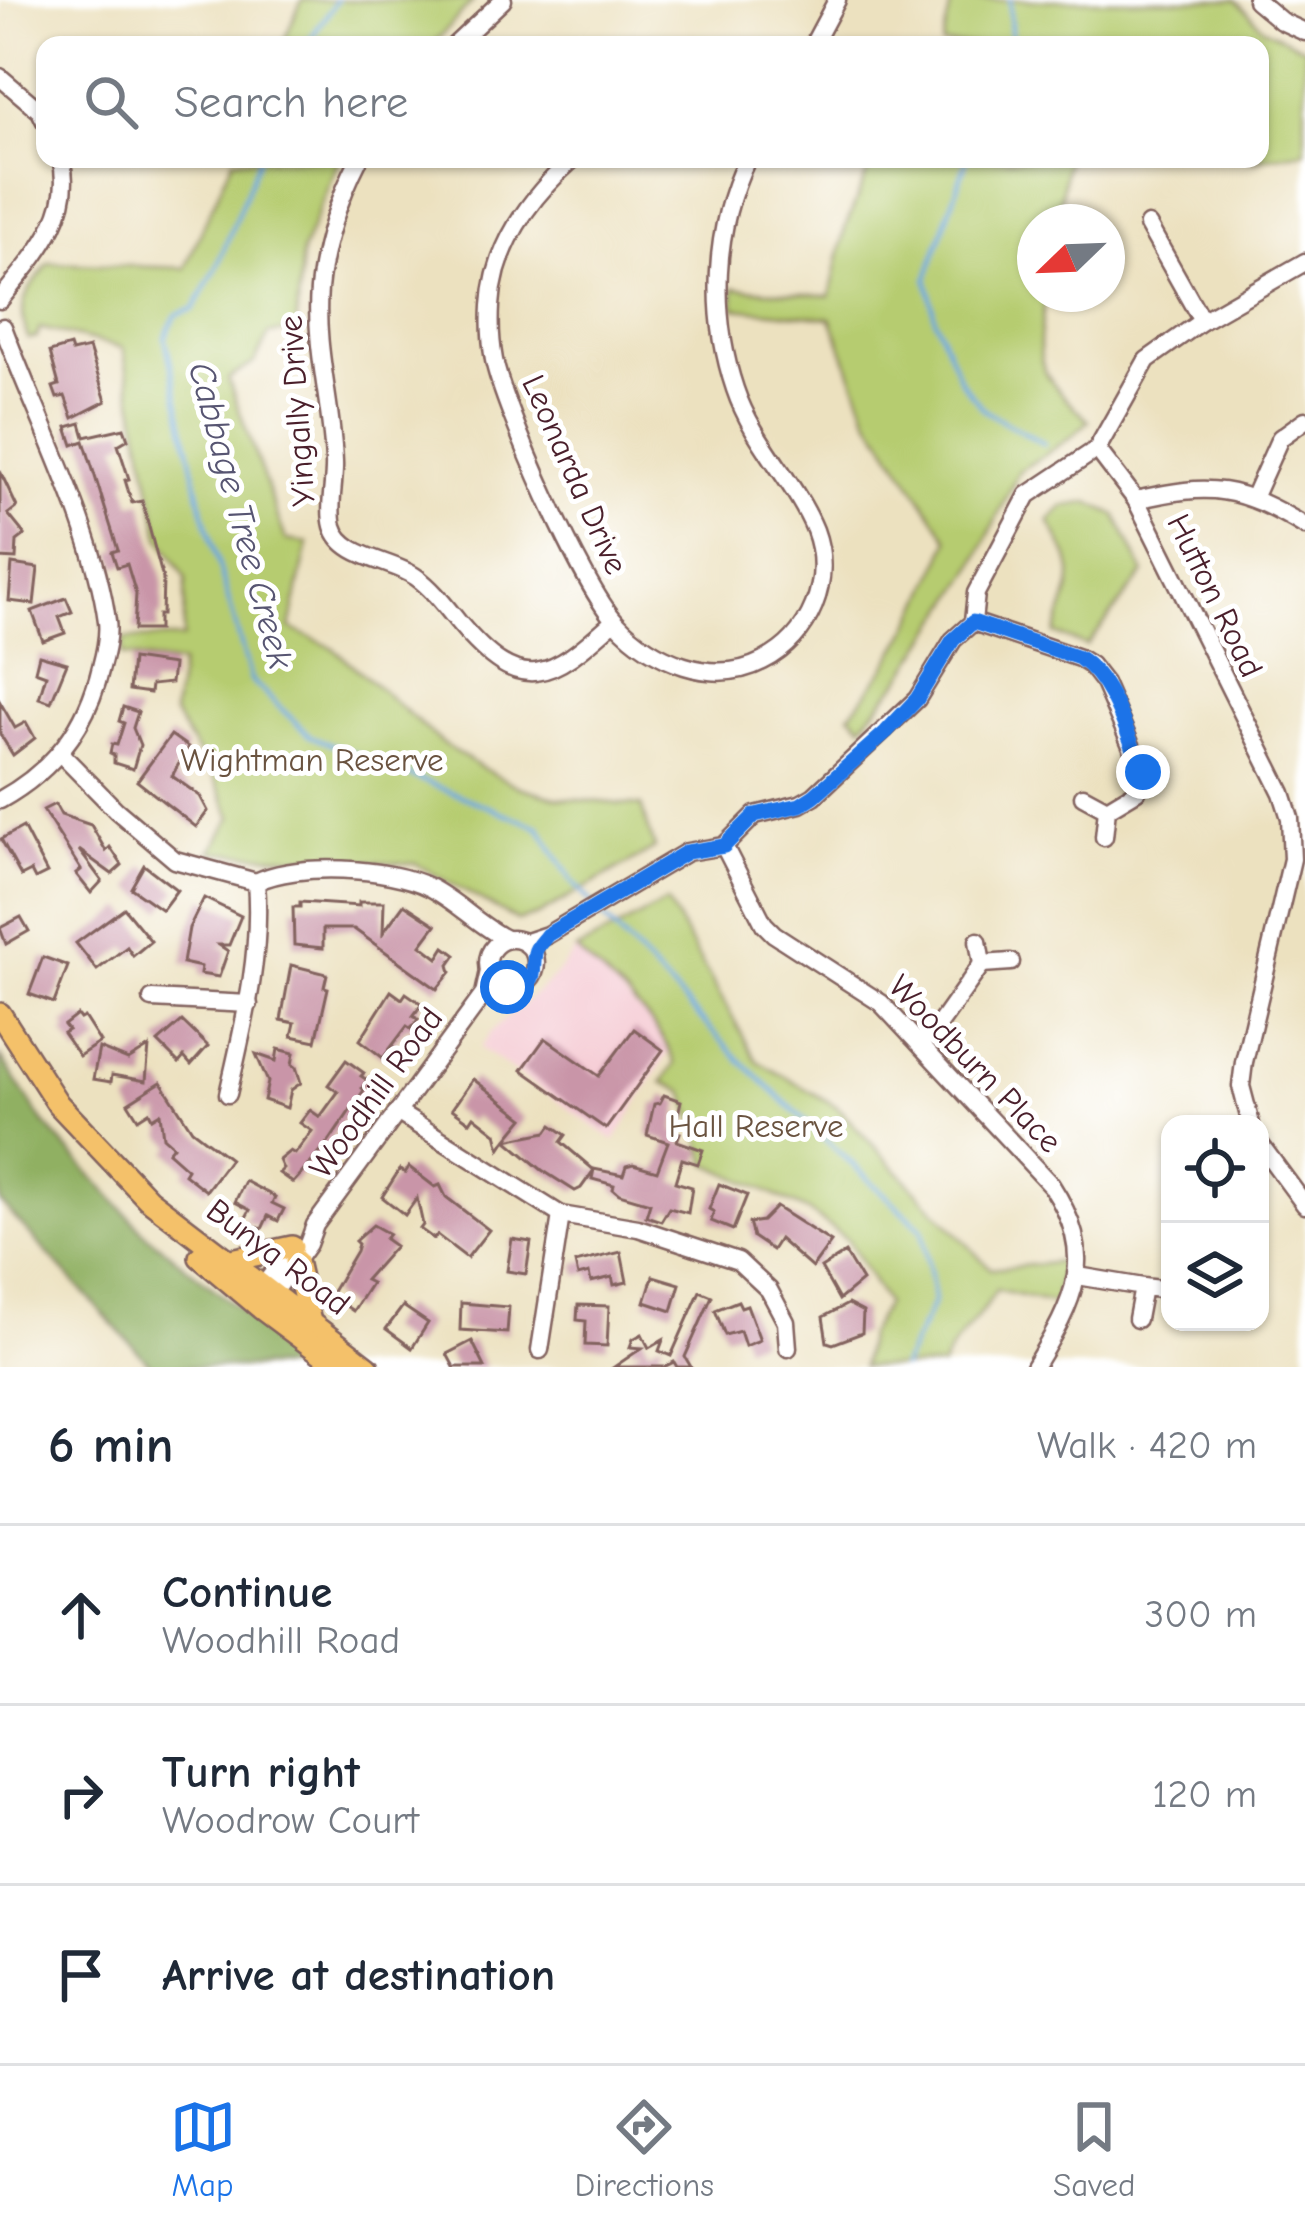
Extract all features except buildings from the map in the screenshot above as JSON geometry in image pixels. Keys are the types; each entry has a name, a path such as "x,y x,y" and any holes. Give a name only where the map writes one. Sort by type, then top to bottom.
{"main road":[{"name":"Bunya Road","path":"0,1015 58,1104 148,1199 227,1261 262,1298 310,1322 368,1367"},
{"name":"Bunya Road","path":"148,1199 161,1221 262,1298 340,1367"},
{"path":"227,1261 294,1254 310,1322"}],"street":[{"path":"465,36 503,0"},
{"path":"818,36 837,0"},
{"path":"1256,0 1305,32"},
{"path":"0,76 36,108"},
{"path":"0,800 27,785 61,754 93,703 106,647 107,623 89,550 2,329 7,310 0,300 51,233 67,178 64,168"},
{"name":"Yingally Drive","path":"356,168 327,247 319,290 334,462 332,525 343,543 428,586 498,664 537,673 554,669 570,662 614,621"},
{"name":"Leonarda Drive","path":"564,168 521,216 503,254 491,306 494,358 504,395 598,599 614,621 658,656 718,672 757,664 794,638 817,602 820,556 815,531 748,423 726,359 720,326 722,242 743,168"},
{"path":"1148,224 1202,321"},
{"path":"1097,449 1148,360 1202,321 1305,262"},
{"path":"1254,496 1280,439 1305,420"},
{"name":"Hutton Road","path":"1097,449 1136,500 1282,793 1290,818 1292,859 1244,1062 1241,1086 1249,1115"},
{"name":"Woodhill Road","path":"499,944 531,948 687,852 724,846 755,815 800,805 814,796 886,732 933,676 953,640 973,622 976,593 1028,495 1097,449"},
{"path":"1136,500 1210,488 1254,496 1305,526"},
{"path":"973,622 1079,658 1104,683 1143,772 1137,791 1108,809"},
{"path":"61,754 175,860 256,882 278,872 398,874 432,889 499,944 495,978"},
{"path":"1083,796 1108,809"},
{"path":"1104,837 1108,809"},
{"name":"Woodburn Place","path":"724,846 756,911 774,934 856,983 921,1042 1052,1184 1066,1208 1077,1247 1078,1276"},
{"path":"228,1094 249,1004 259,917 256,882"},
{"path":"921,1042 982,964 978,941"},
{"name":"Woodhill Road","path":"262,1298 495,978 519,986 530,980 536,967 531,948"},
{"path":"982,964 1011,962"},
{"path":"152,999 249,1004"},
{"path":"398,1112 561,1215 638,1228 738,1261 769,1290 786,1322 788,1348"},
{"path":"1269,1156 1305,1205"},
{"path":"540,1350 561,1215"},
{"path":"1034,1367 1066,1317 1078,1276 1152,1288 1137,1319"}],"shaded area":[{"path":"576,950 645,1017 670,1050 615,1141 480,1048"}],"green space":[{"path":"302,0 474,0 440,36 286,36"},
{"path":"952,0 1235,0 1265,29 1305,48 1305,151 1269,157 1269,36 944,36"},
{"name":"Wightman Reserve","path":"229,168 335,168 302,252 296,330 269,334 254,363 228,379 286,540 308,543 290,628 333,648 442,743 519,787 558,798 641,806 655,848 538,915 518,921 416,864 211,852 232,817 214,778 173,714 181,664 122,656 123,639 183,638 186,578 160,537 123,348 40,328 37,337 28,339 23,306 49,263 185,268"},
{"path":"869,168 1066,168 1060,204 1017,204 1017,312 1043,312 1040,353 1048,377 1089,421 1019,471 971,572 901,679 862,725 850,714 907,632 949,540 868,417 831,318 734,308 734,288 830,296 845,228"},
{"path":"1089,502 1116,515 1144,573 1087,646 1055,634 1071,576 1049,521 1063,507"},
{"name":"Hall Reserve","path":"667,902 757,1061 836,1106 991,1269 1062,1262 1055,1304 996,1290 942,1367 862,1367 867,1336 886,1304 848,1240 808,1211 708,1164 684,1091 663,1082 675,1064 668,1047 632,1002 576,950"},
{"path":"0,1056 43,1122 145,1234 312,1367 153,1367 0,1202"}],"waterway":[{"name":"Cabbage Tree Creek","path":"312,36 337,0"},
{"path":"1010,0 1011,36"},
{"name":"Cabbage Tree Creek","path":"256,168 217,267 194,309 176,315 165,337 199,495 251,680 310,736 539,827 591,903"},
{"path":"964,168 927,278 935,319 960,380 984,410 1044,444"},
{"name":"Cabbage Tree Creek","path":"598,912 740,1060 922,1229 934,1301 902,1367"}],"route":[{"path":"507,987 530,980 535,953 547,935 600,902 687,852 724,846 755,815 800,805 814,796 917,699 953,640 973,622 1090,665 1104,683 1143,772"}]}
